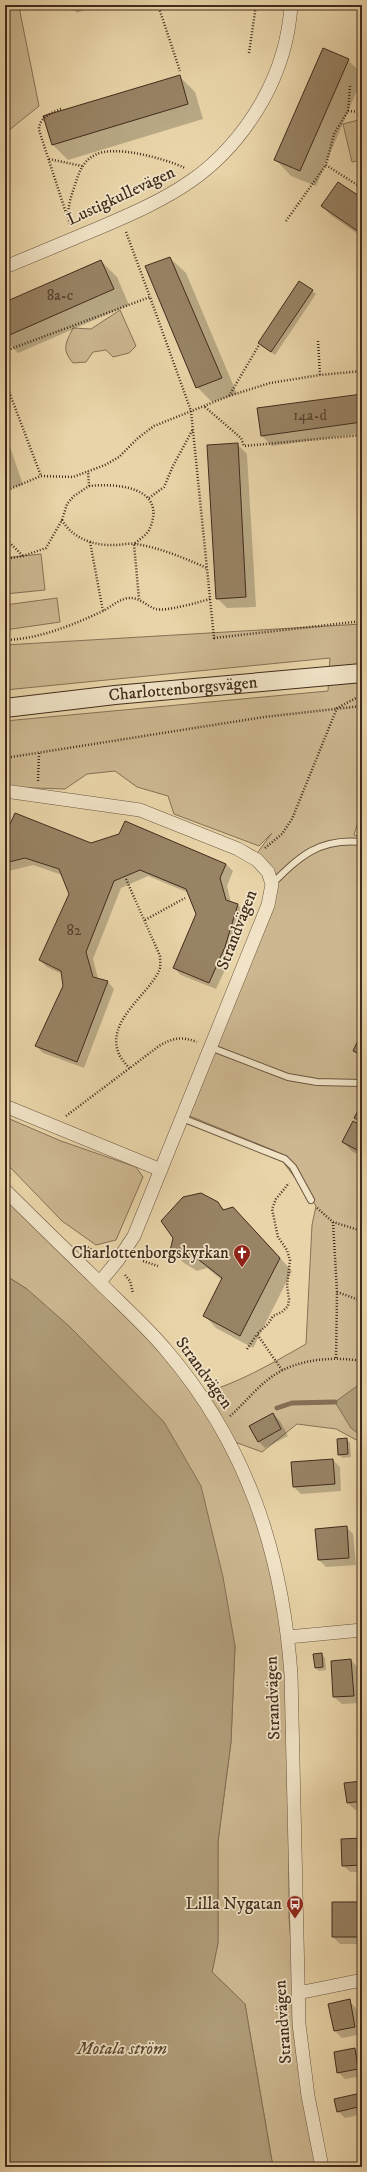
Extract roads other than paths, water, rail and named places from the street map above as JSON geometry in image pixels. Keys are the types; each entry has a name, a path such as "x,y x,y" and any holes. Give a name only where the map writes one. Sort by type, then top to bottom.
{"main road":[{"name":"Charlottenborgsvägen","path":"5,708 115,695 362,672"}],"street":[{"name":"Lustigkullevägen","path":"5,267 121,219 164,199 200,176 245,129 268,90 284,50 291,5"},
{"name":"Strandvägen","path":"5,791 140,810 238,849 254,857 268,872 272,884 268,905 134,1236 118,1260 100,1282"},
{"path":"5,1106 161,1170"},
{"name":"Strandvägen","path":"5,1190 143,1324 166,1350 198,1392 225,1436 251,1491 268,1537 280,1585 288,1637 291,1674 298,1993 302,2056 322,2167"},
{"path":"288,1637 362,1630"},
{"path":"298,1993 362,1980"}],"lane":[{"path":"272,884 299,858 313,850 338,842 362,842"},
{"path":"210,1047 288,1077 317,1082 362,1083"},
{"path":"182,1118 286,1159 311,1200"}],"water":[{"name":"Motala ström","path":"5,1275 27,1289 70,1327 164,1422 201,1486 223,1577 235,1646 231,1742 218,1842 218,1943 212,1972 245,2004 273,2167 5,2167"},
{"path":"357,1386 362,1388 362,1437 351,1428 335,1402"}],"waterway":[{"path":"277,1408 292,1403 335,1402"}],"place":[{"name":"Charlottenborgskyrkan","path":"242,1268"},
{"name":"Lilla Nygatan","path":"295,1919"}]}
